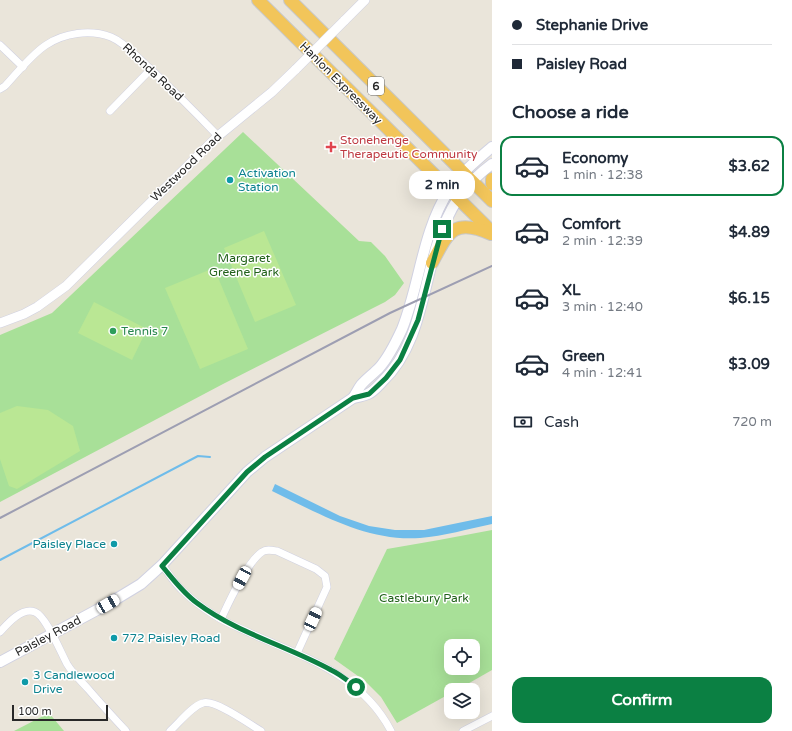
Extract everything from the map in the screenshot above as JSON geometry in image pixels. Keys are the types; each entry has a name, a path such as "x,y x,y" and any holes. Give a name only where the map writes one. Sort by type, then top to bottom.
{"highway":[{"name":"Hanlon Expressway","path":"258,0 454,194 492,234"},
{"name":"Hanlon Expressway","path":"290,0 492,201"},
{"path":"492,179 492,184"},
{"path":"432,263 444,240 457,228 472,226 492,234"}],"main road":[{"name":"Paisley Road","path":"353,398 361,385 380,367 401,330 414,292 430,234 438,213 492,147"},
{"name":"Paisley Road","path":"467,177 492,164"},
{"name":"Paisley Road","path":"0,662 141,584 162,566 247,472 265,457 353,398 369,394 386,378 400,360 418,320 432,263 454,194"}],"street":[{"name":"Westwood Road","path":"0,323 24,314 37,307 66,286 218,136 272,92 365,0"},
{"name":"Rhonda Road","path":"0,89 5,86 46,45 60,38 72,34 85,33 110,36 120,41 151,69 218,136"},
{"path":"0,45 23,67"},
{"path":"110,110 151,69"},
{"path":"220,619 242,578 260,553 271,550 296,560 321,572 325,576 327,587 297,653"},
{"path":"162,566 182,591 196,603 220,619 332,670 356,687 376,708 391,731"},
{"path":"0,632 8,622 20,614 31,611 37,613 52,634 68,665 126,731"},
{"path":"170,731 196,707 205,702 209,702 219,706 261,731"},
{"path":"463,731 492,716"}],"green space":[{"name":"Margaret Greene Park","path":"243,132 359,241 371,242 385,256 404,283 395,295 385,302 223,384 0,502 0,335 52,313"},
{"path":"264,231 296,305 255,322 224,248"},
{"path":"214,268 248,349 200,369 165,288"},
{"name":"Tennis 7","path":"94,302 147,329 132,360 78,333"},
{"path":"17,406 48,410 73,426 80,451 17,489 9,486 0,459 0,413"},
{"name":"Castlebury Park","path":"492,530 492,670 469,683 444,683 444,697 397,723 381,697 365,681 334,659 387,549"},
{"path":"49,713 64,731 14,731"}],"water":[{"path":"275,484 340,516 369,526 395,530 424,530 492,516 492,524 447,534 420,538 400,538 381,535 362,531 325,517 272,491"}],"waterway":[{"path":"0,560 198,456 210,457"}],"railway":[{"path":"0,518 390,313 492,266"}],"place":[{"name":"Stonehenge Therapeutic Community","path":"331,147"},
{"name":"Activation Station","path":"230,180"},
{"name":"Tennis 7","path":"113,331"},
{"name":"Paisley Place","path":"114,544"},
{"name":"772 Paisley Road","path":"114,638"},
{"name":"3 Candlewood Drive","path":"25,682"}],"route":[{"path":"356,687 332,670 235,626 215,615 196,603 182,591 162,566 247,472 265,457 353,398 369,394 386,378 400,360 418,320 442,229"}]}
